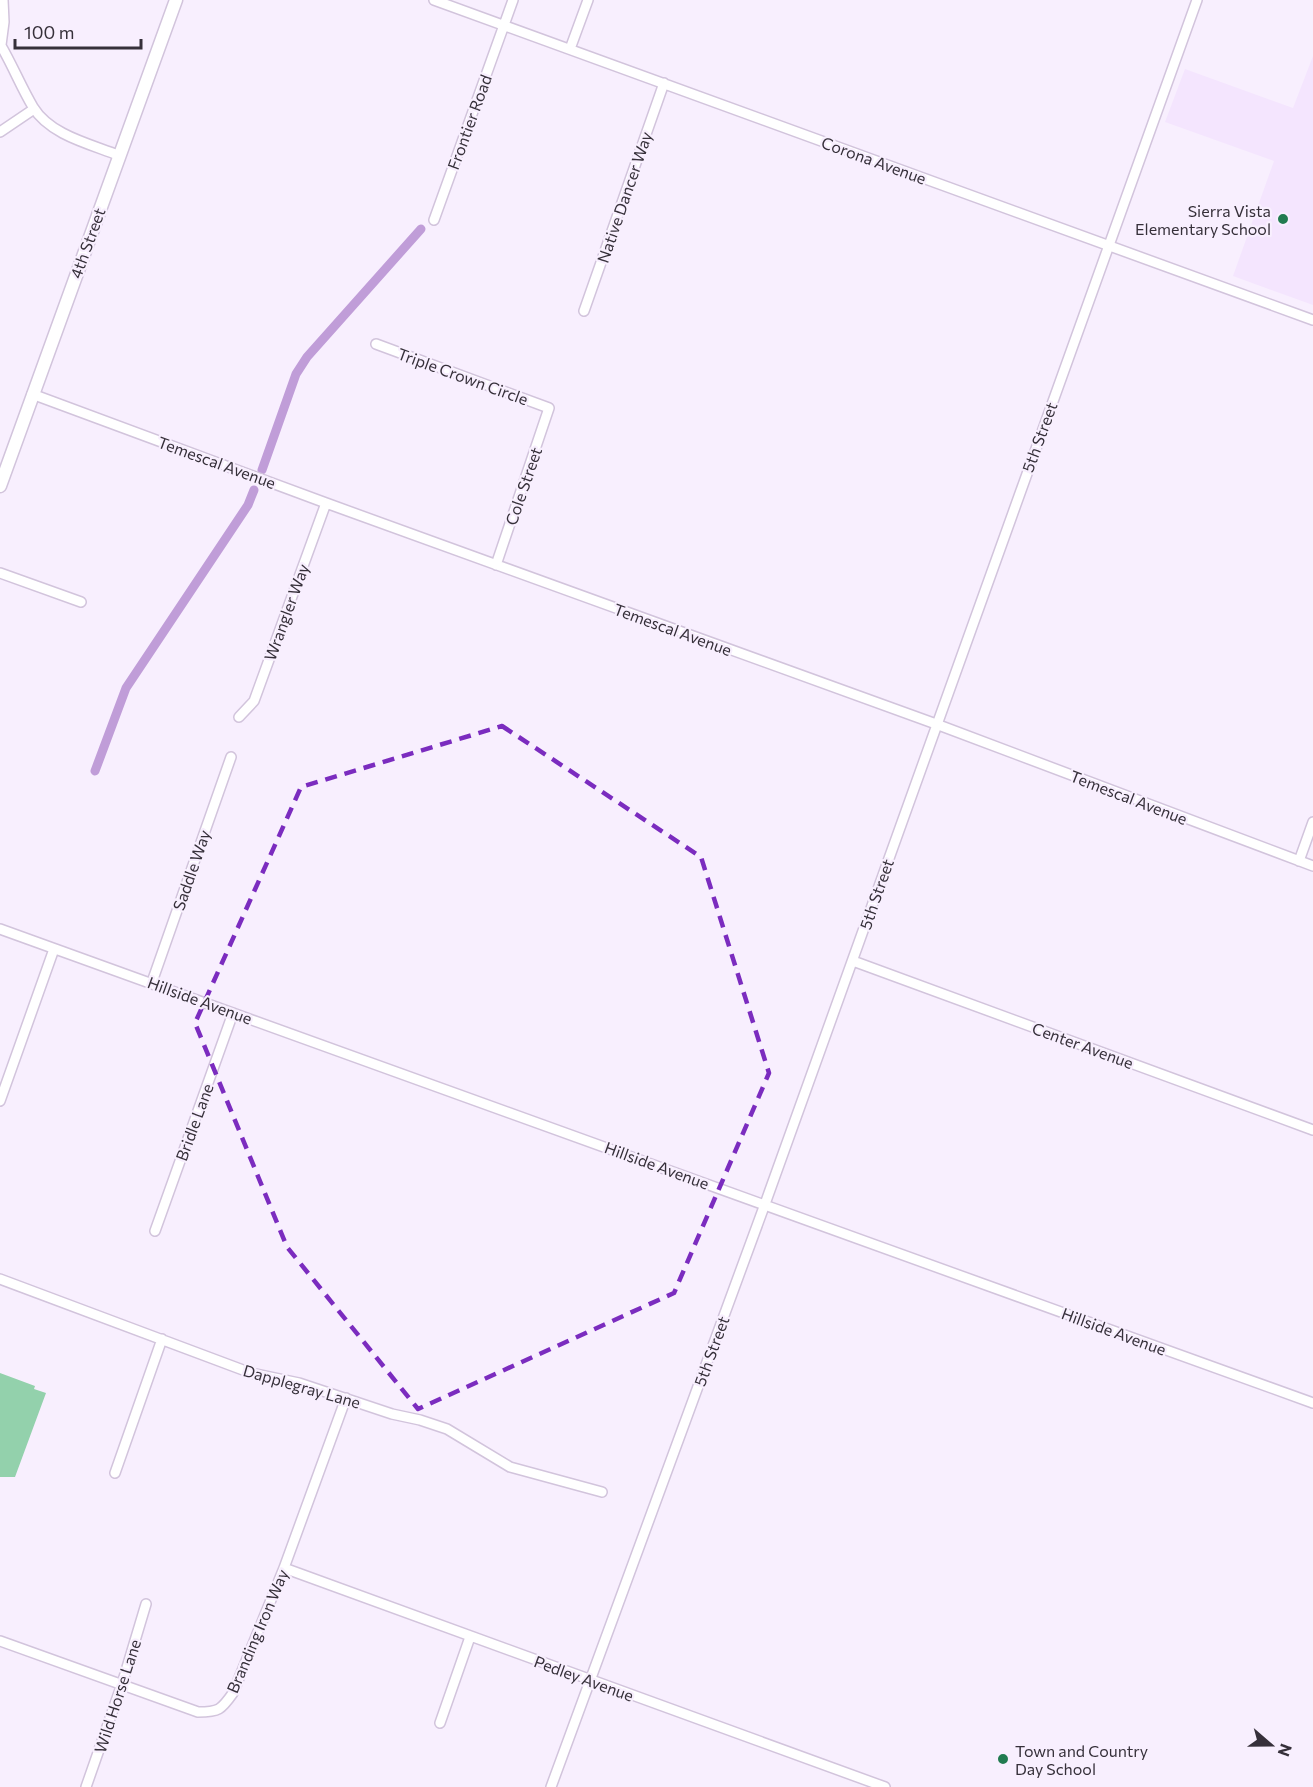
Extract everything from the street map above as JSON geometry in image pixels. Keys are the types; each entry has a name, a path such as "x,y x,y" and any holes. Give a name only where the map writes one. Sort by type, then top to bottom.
{"street":[{"path":"3,0 4,22 0,44 34,109 53,127 71,138 118,155"},
{"name":"4th Street","path":"0,486 176,0"},
{"name":"Corona Avenue","path":"434,0 1313,320"},
{"name":"Frontier Road","path":"434,220 513,0"},
{"path":"570,49 588,0"},
{"name":"5th Street","path":"551,1787 853,961 1197,0"},
{"name":"Native Dancer Way","path":"584,311 664,83"},
{"path":"0,132 34,109"},
{"name":"Triple Crown Circle","path":"376,344 549,408"},
{"name":"Temescal Avenue","path":"32,394 936,724 1313,866"},
{"name":"Cole Street","path":"496,565 549,408"},
{"name":"Wrangler Way","path":"238,717 254,701 326,503"},
{"path":"0,573 81,602"},
{"name":"Saddle Way","path":"152,982 231,757"},
{"path":"1299,861 1313,822"},
{"name":"Hillside Avenue","path":"0,929 1313,1403"},
{"path":"0,1101 54,949"},
{"name":"Center Avenue","path":"853,961 1313,1130"},
{"name":"Bridle Lane","path":"155,1231 233,1013"},
{"name":"Dapplegray Lane","path":"0,1279 251,1373 299,1383 392,1414 420,1419 447,1429 510,1467 602,1492"},
{"path":"115,1473 162,1339"},
{"name":"Branding Iron Way","path":"0,1641 198,1712 222,1709 233,1693 284,1568 346,1398"},
{"name":"Pedley Avenue","path":"284,1568 885,1787"},
{"name":"Wild Horse Lane","path":"86,1787 122,1684 146,1604"},
{"path":"440,1723 470,1637"}],"highlighted area":[{"path":"502,726 701,857 769,1073 674,1293 418,1409 287,1247 195,1023 301,787"}],"shaded area":[{"name":"Sierra Vista Elementary School","path":"1313,56 1313,305 1233,276 1274,161 1165,122 1185,69 1293,108"}],"green space":[{"path":"0,1373 35,1386 34,1389 46,1393 15,1477 0,1477"}],"waterway":[{"path":"262,470 296,374 307,357 421,229"},
{"path":"95,771 126,688 248,505 254,490"}],"place":[{"name":"Sierra Vista Elementary School","path":"1283,219"},
{"name":"Town and Country Day School","path":"1003,1759"}]}
